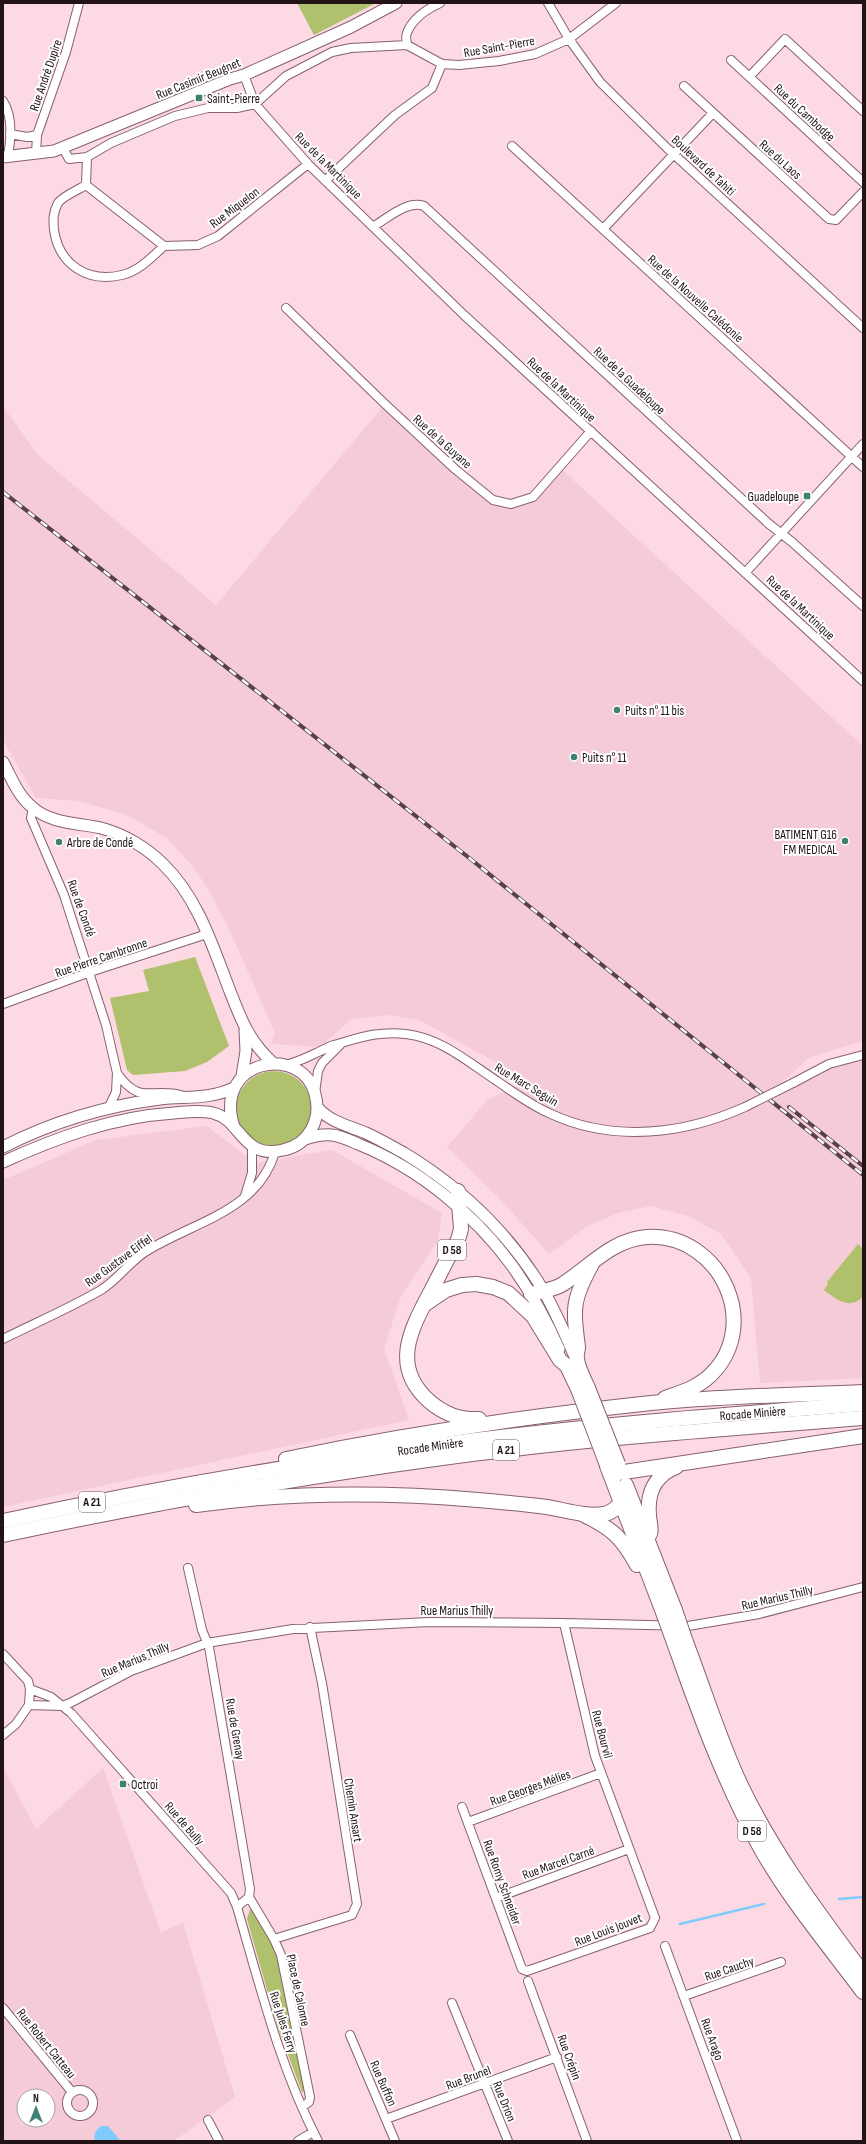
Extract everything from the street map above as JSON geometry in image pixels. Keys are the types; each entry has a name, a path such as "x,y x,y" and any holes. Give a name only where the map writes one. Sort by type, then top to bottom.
{"highway":[{"name":"D 58","path":"424,1305 458,1240 460,1229 460,1210 458,1191"},
{"path":"537,1292 562,1285 596,1258 616,1246 646,1237 676,1241 693,1248 708,1260 721,1275 731,1299 732,1330 728,1347 716,1369 696,1386 652,1403"},
{"path":"507,1421 497,1418 465,1420 448,1415 435,1407 417,1388 408,1365 407,1350 409,1336 424,1305 446,1290 462,1285 476,1284 493,1287 508,1293 529,1312 560,1360 572,1362 578,1348 574,1328 576,1301 581,1284 596,1258"},
{"name":"D 58","path":"572,1362 614,1469 621,1503 669,1613 682,1648 738,1779 766,1834 802,1891 863,1973"},
{"path":"181,1485 277,1461 373,1441 507,1421 652,1403 863,1392"},
{"name":"Rocade Minière","path":"3,1521 181,1485 438,1445 683,1418 863,1404"},
{"name":"Rocade Minière","path":"3,1535 264,1484 494,1451 679,1432 863,1418"},
{"path":"614,1469 688,1462 863,1436"},
{"path":"648,1540 651,1530 649,1498 652,1486 669,1469 688,1462"},
{"name":"D 58","path":"614,1469 628,1489 648,1540 669,1613"},
{"path":"151,1505 164,1510 206,1504 323,1494 363,1494 478,1500 579,1513 604,1514 614,1510 621,1503 628,1489"},
{"path":"579,1513 596,1521 620,1538 669,1613"},
{"name":"D 58","path":"682,1648 702,1722 728,1783 761,1849 793,1899 863,1992"}],"main road":[{"name":"Rue Casimir Beugnet","path":"6,156 36,154 62,148 244,75 351,27 396,3"},
{"path":"3,762 20,794 33,808 51,819 102,829 128,839 147,850 162,863 180,883 194,904 245,1030 260,1050 274,1064"},
{"path":"234,1127 230,1114 230,1101 234,1088 242,1076 246,1051 245,1030"},
{"path":"3,1162 48,1141 88,1128 129,1118 161,1114 212,1113 224,1117 241,1137 252,1146 261,1150 275,1152 295,1146 305,1139 312,1130 318,1108 315,1093 304,1076 285,1065 274,1064 257,1067 242,1076"},
{"path":"3,1147 71,1118 108,1108 160,1099 210,1097 234,1088"},
{"name":"D 58","path":"318,1108 333,1120 396,1148 420,1163 458,1191 483,1213 506,1238 537,1292 572,1362"},
{"name":"D 58","path":"305,1139 317,1135 333,1135 367,1148 430,1185 460,1210 498,1248 537,1292"}],"street":[{"name":"Rue André Dupire","path":"36,154 37,135 66,52 80,3"},
{"path":"62,148 68,160 87,157 111,143 175,116 208,108 237,108 255,104 286,76 332,52 351,48 407,45 406,33 416,19 426,10 440,3"},
{"name":"Boulevard de Tahiti","path":"548,3 569,39 600,82 674,154 863,328"},
{"name":"Rue Saint-Pierre","path":"407,45 442,64 459,65 535,54 569,39 616,3"},
{"path":"750,76 785,39 863,111"},
{"name":"Rue du Cambodge","path":"731,60 863,182"},
{"path":"326,180 395,115 432,88 442,64"},
{"name":"Rue de la Martinique","path":"244,75 255,104 308,164 374,226 464,315 863,681"},
{"name":"Rue du Laos","path":"684,86 829,219 836,220 863,192"},
{"path":"4,103 10,134 6,156"},
{"path":"603,230 713,113"},
{"path":"10,134 27,137 37,135"},
{"name":"Rue de la Nouvelle Calédonie","path":"512,146 863,467"},
{"path":"86,185 87,157"},
{"name":"Rue Miquelon","path":"164,246 198,245 218,236 308,164"},
{"path":"86,185 164,246 138,268 123,275 107,277 90,275 71,266 60,252 53,216 59,202 86,185"},
{"name":"Rue de la Guadeloupe","path":"374,226 410,205 416,204 424,206 781,533 863,606"},
{"name":"Rue de la Guyane","path":"286,308 449,463 493,500 511,504 533,497 591,431"},
{"path":"745,573 863,444"},
{"name":"Rue de Condé","path":"33,808 31,818 64,895 106,1025 117,1073 116,1092 108,1108"},
{"name":"Rue Pierre Cambronne","path":"3,1004 90,972 207,934"},
{"name":"Rue Marc Seguin","path":"285,1065 295,1063 328,1047 360,1036 386,1032 423,1037 454,1052 519,1097 551,1114 594,1127 630,1131 661,1131 711,1121 745,1107 829,1064 863,1055"},
{"name":"Rue Marc Seguin","path":"315,1093 318,1071 322,1063 341,1043"},
{"name":"Rue de Condé","path":"117,1073 129,1088 136,1092 146,1094 170,1092 190,1098"},
{"path":"245,1197 252,1173 252,1146"},
{"name":"Rue Gustave Eiffel","path":"3,1339 100,1290 149,1249 224,1211 245,1197 263,1180 275,1152"},
{"name":"Rue de Grenay","path":"188,1568 202,1630 207,1643 234,1790 250,1889 249,1897"},
{"name":"Rue Marius Thilly","path":"62,1706 139,1668 207,1643 310,1627 429,1622 688,1626 759,1614 862,1589"},
{"name":"Rue Bourvil","path":"564,1623 595,1756 629,1849"},
{"name":"Chemin Ansart","path":"274,1940 352,1915 357,1904 322,1683 310,1627"},
{"path":"3,1654 25,1676 30,1689 30,1705 16,1724 3,1735"},
{"name":"Rue de Bully","path":"30,1689 51,1697 71,1713 231,1893 237,1907"},
{"path":"30,1705 62,1706"},
{"name":"Rue Georges Mélies","path":"468,1822 601,1773"},
{"name":"Rue Romy Schneider","path":"462,1807 520,1966"},
{"name":"Rue Marcel Carné","path":"496,1898 629,1849"},
{"name":"Rue Louis Jouvet","path":"520,1966 527,1971 650,1928 655,1918 629,1849"},
{"path":"237,1907 249,1897"},
{"name":"Place de Calonne","path":"249,1897 281,1955 310,2097 309,2102 302,2107"},
{"name":"Rue Jules Ferry","path":"237,1907 274,2034 302,2107 318,2141"},
{"name":"Rue Arago","path":"665,1946 737,2141"},
{"name":"Rue Cauchy","path":"684,1996 781,1962"},
{"name":"Rue Crépin","path":"528,1981 558,2056 587,2141"},
{"name":"Rue Drion","path":"452,2003 508,2141"},
{"name":"Rue Robert Catteau","path":"3,2008 72,2092"},
{"name":"Rue Buffon","path":"350,2035 395,2141"},
{"name":"Rue Brunel","path":"386,2119 558,2056"},
{"path":"208,2120 219,2141"},
{"path":"298,2141 313,2132"}],"shaded area":[{"path":"385,404 493,500 511,503 533,497 558,466 863,746 863,1041 810,1057 777,1087 829,1064 863,1055 863,1378 760,1383 751,1278 721,1234 688,1216 651,1206 618,1213 586,1227 549,1254 503,1202 447,1147 487,1100 529,1080 419,1020 388,1015 352,1019 320,1047 271,1044 275,1033 230,931 209,890 193,867 168,839 128,815 78,801 36,798 3,740 3,406 38,455 216,605"},
{"path":"207,1126 255,1163 332,1150 442,1213 438,1241 401,1296 384,1349 409,1420 3,1507 3,1180 96,1140"},
{"path":"3,1767 36,1829 103,1768 161,1933 183,1922 235,2097 174,2141 3,2141"}],"green space":[{"path":"297,3 376,3 314,35"},
{"path":"195,957 229,1046 207,1062 185,1071 133,1075 127,1070 110,998 149,991 143,970"},
{"path":"274,1071 288,1074 301,1082 309,1095 312,1109 309,1123 301,1136 288,1144 274,1147 260,1144 247,1136 239,1123 236,1109 239,1095 247,1082 260,1074"},
{"path":"858,1244 863,1249 863,1297 853,1303 843,1302 824,1290 828,1284 827,1282"},
{"path":"254,1907 278,1956 307,2091 302,2092 278,2028 247,1919 250,1909"}],"water":[{"path":"101,2126 108,2126 121,2141 95,2141 95,2132"}],"waterway":[{"path":"839,1899 863,1897"},
{"path":"680,1924 764,1904"}],"railway":[{"path":"3,492 468,857 863,1175"},
{"path":"789,1107 863,1166"}],"place":[{"name":"Saint-Pierre","path":"199,98"},
{"name":"Guadeloupe","path":"807,496"},
{"name":"Puits n° 11 bis","path":"617,710"},
{"name":"Puits n° 11","path":"574,757"},
{"name":"BATIMENT G16 FM MEDICAL","path":"845,841"},
{"name":"Arbre de Condé","path":"59,842"},
{"name":"Octroi","path":"123,1784"}]}
